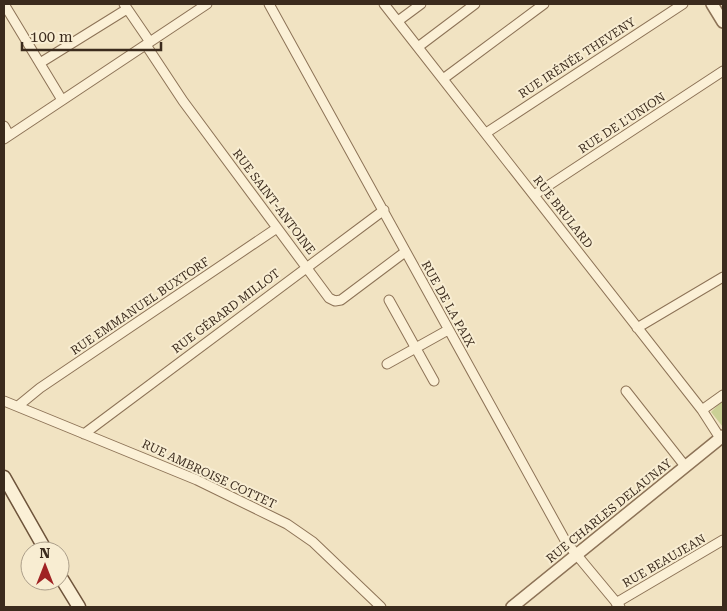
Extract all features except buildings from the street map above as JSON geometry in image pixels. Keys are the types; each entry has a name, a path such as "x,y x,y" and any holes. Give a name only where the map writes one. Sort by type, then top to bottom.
{"main road":[{"path":"4,477 40,541"},
{"path":"69,591 79,607"}],"street":[{"path":"4,126 7,137 207,4"},
{"name":"RUE DE LA PAIX","path":"269,4 384,210 404,252 566,542 618,605"},
{"name":"RUE BRULARD","path":"384,4 722,437"},
{"path":"398,21 421,4"},
{"path":"418,47 475,4"},
{"path":"443,79 544,4"},
{"name":"RUE IRÉNÉE THEVENY","path":"486,133 683,4"},
{"path":"712,4 723,22"},
{"path":"5,5 62,100"},
{"path":"40,62 125,6"},
{"name":"RUE SAINT-ANTOINE","path":"125,6 183,101 329,298 335,301 341,300 404,252"},
{"name":"RUE DE L'UNION","path":"534,196 723,71"},
{"name":"RUE GÉRARD MILLOT","path":"84,434 384,210"},
{"name":"RUE EMMANUEL BUXTORF","path":"18,406 40,388 277,228"},
{"path":"637,328 723,277"},
{"path":"390,300 434,381"},
{"path":"387,364 448,330"},
{"path":"626,391 685,466"},
{"path":"702,410 723,395"},
{"name":"RUE AMBROISE COTTET","path":"4,401 197,480 287,524 313,542 381,607"},
{"name":"RUE CHARLES DELAUNAY","path":"512,607 722,437"},
{"name":"RUE BEAUJEAN","path":"618,605 723,540"}],"green space":[{"path":"723,400 723,427 711,412"}]}
